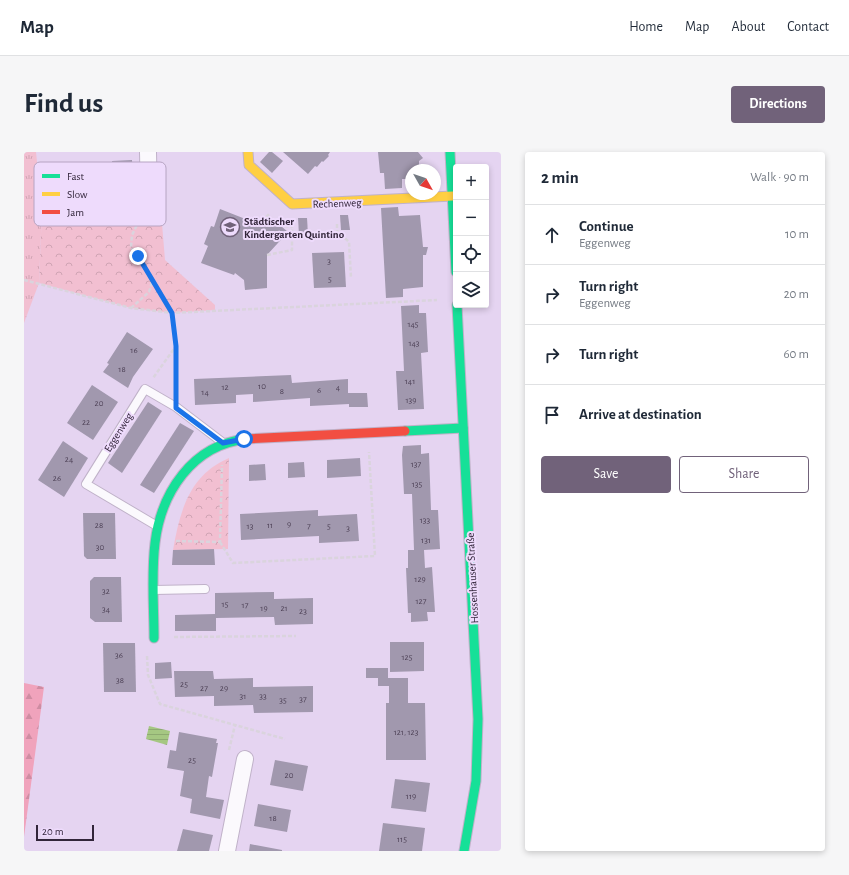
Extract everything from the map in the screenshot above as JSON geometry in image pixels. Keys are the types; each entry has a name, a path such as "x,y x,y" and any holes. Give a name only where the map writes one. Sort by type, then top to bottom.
{"street":[{"path":"148,152 148,162"},
{"path":"248,152 249,165 292,204"},
{"path":"452,152 454,236"},
{"name":"Rechenweg","path":"292,204 452,196"},
{"name":"Hossenhauser Straße","path":"458,308 478,726 476,781 464,851"},
{"path":"154,638 155,544 158,527 169,498 183,475 200,456 223,443 244,439 368,434 463,428"},
{"path":"227,851 245,759"}],"lane":[{"path":"145,389 176,408 223,443"},
{"name":"Eggenweg","path":"145,389 86,484 158,527"},
{"path":"154,590 205,589"}],"path":[{"path":"336,203 337,231 349,242 351,278"},
{"path":"267,255 292,250 292,204"},
{"path":"258,226 269,212"},
{"path":"136,226 132,235 131,247 142,261 152,282 172,313 176,346 176,408"},
{"path":"24,280 131,308 172,313 441,300"},
{"path":"131,308 149,292 152,282"},
{"path":"145,389 176,346"},
{"path":"223,443 220,542 233,563 375,556 368,434"},
{"path":"181,541 220,542"},
{"path":"285,739 160,704 148,675 145,638 296,636"}],"green space":[{"path":"24,152 36,152 37,162 34,162 34,226 41,226 39,283 24,323"},
{"path":"41,226 162,226 165,260 215,305 215,310 172,313 131,308 39,283"},
{"path":"229,458 228,549 173,550 183,508 196,484 204,474 215,465"},
{"path":"24,683 44,687 24,837"}],"shaded area":[{"path":"149,726 170,731 167,745 146,739"}],"building":[{"path":"269,152 272,152 283,161 272,173 260,162"},
{"path":"283,152 330,152 328,155 329,156 323,162 322,161 317,167 315,166 308,174"},
{"path":"378,152 418,152 423,158 419,161 419,164 405,164 405,179 402,179 402,188 385,189 384,173 380,173"},
{"path":"132,160 132,162 112,162"},
{"path":"398,207 399,216 420,215 423,247 428,247 426,255 423,255 423,287 403,289 403,297 386,298 381,208"},
{"path":"220,209 253,222 260,227 269,216 288,232 267,255 267,288 245,290 244,280 235,273 234,275 201,263 208,246 204,244 211,226 214,227"},
{"path":"340,215 348,215 350,230 341,230"},
{"path":"298,218 307,218 308,235 299,235"},
{"path":"344,252 346,287 314,288 312,253"},
{"path":"419,305 419,313 426,313 428,352 421,353 424,409 398,410 396,371 404,371 401,306"},
{"path":"127,332 153,349 133,377 128,388 103,372 109,364 107,363"},
{"path":"291,375 292,383 348,379 348,393 367,393 368,407 349,407 349,404 310,406 310,398 253,402 253,394 236,395 236,403 195,405 194,379"},
{"path":"92,385 118,402 93,440 67,423"},
{"path":"148,402 162,411 122,473 108,463"},
{"path":"180,423 194,431 154,493 140,485"},
{"path":"63,441 88,458 64,497 38,480"},
{"path":"421,445 421,454 429,453 431,510 438,510 440,549 424,550 425,568 432,567 435,612 427,612 428,621 411,622 411,613 408,613 406,568 408,568 408,550 414,550 412,494 404,494 402,455 403,446"},
{"path":"360,458 361,476 327,478 327,460"},
{"path":"304,462 305,477 288,478 288,463"},
{"path":"265,464 266,480 249,481 249,465"},
{"path":"318,510 318,516 357,514 359,541 319,543 319,536 241,540 240,514"},
{"path":"83,513 115,513 116,559 87,559 84,556"},
{"path":"214,549 215,565 172,565 173,550"},
{"path":"94,577 121,577 122,622 95,622 90,618 90,581"},
{"path":"274,592 274,599 313,598 313,624 275,625 274,617 216,618 216,631 175,631 175,615 215,614 215,593"},
{"path":"390,642 424,642 424,671 390,672"},
{"path":"103,643 135,643 136,692 104,692"},
{"path":"171,662 172,678 155,679 155,663"},
{"path":"366,668 388,668 388,678 408,678 408,703 425,703 426,760 386,760 386,703 389,703 389,686 378,686 378,678 366,678"},
{"path":"174,671 213,671 214,679 253,678 253,687 313,686 313,712 254,713 253,705 214,706 214,696 175,697"},
{"path":"179,732 217,739 216,743 218,743 212,777 209,776 206,797 224,800 220,819 190,813 192,799 180,796 184,771 167,768 170,750 176,751"},
{"path":"275,760 308,766 303,791 270,785"},
{"path":"395,779 430,783 426,812 391,808"},
{"path":"258,804 291,810 287,832 254,826"},
{"path":"383,823 425,828 422,851 379,851"},
{"path":"183,829 213,835 209,851 177,851"},
{"path":"250,844 282,850 282,851 249,851"}],"traffic: fast":[{"path":"450,152 454,236"},
{"path":"457,308 478,719 476,781 464,851"},
{"path":"405,431 463,428"},
{"path":"154,638 154,555 158,524 164,506 182,474 195,461 210,451 227,443 246,439"}],"traffic: slow":[{"path":"248,152 249,165 292,204 453,196"}],"traffic: jam":[{"path":"246,439 405,431"}],"place":[{"name":"Städtischer Kindergarten Quintino","path":"230,227"}],"route":[{"path":"138,256 165,304 172,313 176,346 176,408 223,443 244,439"}]}
